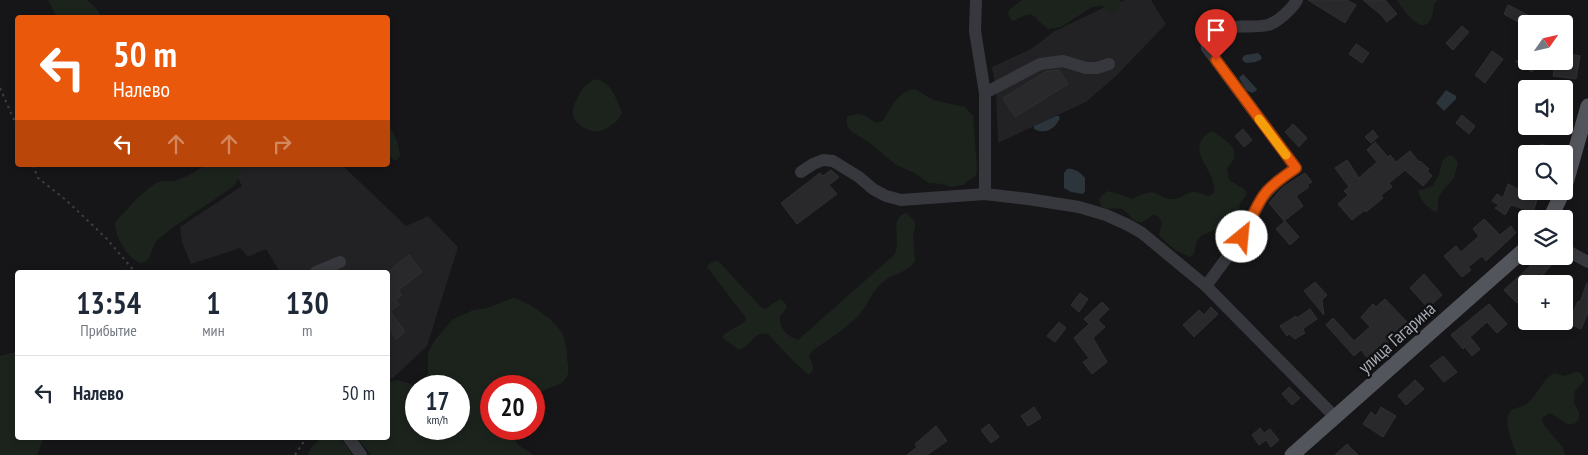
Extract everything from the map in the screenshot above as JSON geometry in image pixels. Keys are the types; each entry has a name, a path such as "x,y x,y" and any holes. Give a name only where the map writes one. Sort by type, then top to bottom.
{"main road":[{"path":"1573,159 1588,106"},
{"name":"улица Гагарина","path":"1292,455 1518,255"}],"street":[{"path":"976,0 975,31 985,92 985,194"},
{"path":"1206,286 1242,237 1262,198 1278,181 1296,168 1235,86 1206,44 1206,40 1211,34 1226,27 1269,25 1294,5 1297,0"},
{"path":"985,92 1040,64 1063,61 1086,68 1097,68 1109,64"},
{"path":"802,172 823,160 832,161 859,177 873,189 886,196 901,200 985,194 1079,207 1106,215 1142,233 1206,286 1336,418"},
{"path":"1573,254 1588,262"},
{"path":"321,270 340,262"},
{"path":"350,440 361,455"}],"path":[{"path":"0,88 15,122"},
{"path":"33,167 38,178 66,200 106,238 133,270"},
{"path":"295,455 305,440"}],"shaded area":[{"path":"48,0 87,0 101,15 56,15"},
{"path":"1022,0 1120,0 1120,5 1115,12 1110,12 1102,6 1092,7 1061,27 1048,29 1030,15 1014,21 1011,20 1008,14 1010,9"},
{"path":"1125,0 1151,0 1166,24 1115,77 1086,102 998,143 996,90 992,67 1031,49 1055,31 1105,7"},
{"path":"1397,0 1438,0 1434,4 1429,23 1424,25 1418,24 1413,20"},
{"path":"1258,53 1262,59 1256,62 1246,63 1243,61 1242,58 1245,55"},
{"path":"1243,74 1257,89 1256,91 1252,93 1246,90 1239,78"},
{"path":"597,79 610,88 622,112 619,118 606,129 590,131 574,118 573,108 583,88"},
{"path":"915,89 933,100 965,107 973,116 976,175 963,185 951,187 929,183 916,174 895,164 867,141 852,132 847,125 847,117 856,114 865,116 876,123 883,121 892,106 904,93"},
{"path":"1446,90 1456,96 1456,99 1444,111 1436,103"},
{"path":"1056,116 1060,118 1049,130 1038,131 1034,129 1034,126"},
{"path":"390,127 398,143 400,156 396,161 390,155"},
{"path":"1210,132 1214,132 1234,150 1233,161 1227,169 1229,180 1244,189 1247,194 1240,203 1238,217 1234,223 1202,235 1197,240 1191,257 1173,248 1162,238 1159,234 1162,223 1158,216 1152,215 1144,221 1138,222 1122,209 1107,209 1102,206 1099,199 1107,191 1132,199 1149,193 1155,193 1164,198 1176,199 1194,192 1208,196 1214,193 1214,185 1200,154 1199,146 1202,139"},
{"path":"1451,155 1458,163 1454,178 1438,198 1438,210 1436,212 1424,203 1418,191 1433,186 1439,175 1443,160"},
{"path":"202,167 248,167 241,171 235,185 156,241 148,260 142,263 137,262 124,248 117,235 115,224 118,219 143,193 154,185 161,181 178,180"},
{"path":"246,167 344,167 406,226 428,216 458,247 427,346 393,378 390,379 390,270 279,270 266,249 248,257 240,248 191,264 182,242 180,227 242,186 235,172"},
{"path":"1067,169 1077,171 1085,178 1085,191 1083,194 1071,192 1064,188 1064,173"},
{"path":"907,213 915,222 913,236 915,261 909,268 883,282 853,321 812,351 809,356 813,370 809,375 768,334 759,335 739,350 723,338 724,334 745,322 746,318 707,267 711,263 718,261 761,307 765,309 780,299 787,305 780,316 782,328 787,334 798,340 894,255 897,244 896,225 901,215"},
{"path":"513,298 533,307 547,317 562,333 568,371 562,383 545,390 545,375 480,375 480,440 516,440 520,446 533,455 371,455 359,440 390,440 390,382 397,380 405,382 405,440 470,440 470,375 427,375 428,353 435,340 452,320 473,310 487,308"},
{"path":"15,352 15,440 43,440 37,455 0,455 0,356"},
{"path":"1579,372 1585,379 1575,391 1574,403 1579,412 1579,419 1576,423 1567,424 1550,413 1543,417 1542,421 1563,448 1565,455 1517,455 1508,426 1511,411 1529,402 1546,379 1554,373 1565,376"},
{"path":"320,440 342,440 352,455 308,455"}],"building":[{"path":"1308,0 1347,0 1356,5 1345,23"},
{"path":"1363,0 1385,0 1397,14 1387,22"},
{"path":"1508,5 1528,15 1518,15 1518,22 1504,14"},
{"path":"1462,26 1469,32 1453,50 1446,43"},
{"path":"1356,44 1369,53 1362,63 1349,54"},
{"path":"1492,51 1503,59 1485,83 1475,75"},
{"path":"1573,55 1580,56 1576,79 1553,76 1554,70 1573,70"},
{"path":"1059,70 1068,84 1015,117 1003,98 1047,71"},
{"path":"1462,115 1475,126 1469,134 1456,123"},
{"path":"1293,124 1307,138 1299,147 1285,132"},
{"path":"1243,129 1252,140 1244,147 1235,136"},
{"path":"1373,130 1378,137 1371,143 1365,137"},
{"path":"1375,142 1388,157 1390,155 1396,162 1410,151 1419,162 1429,169 1427,171 1432,176 1423,186 1405,170 1389,183 1392,187 1381,195 1383,198 1366,212 1365,210 1352,220 1338,204 1348,195 1344,191 1349,187 1335,168 1347,160 1359,178 1377,162 1367,150"},
{"path":"831,170 839,177 829,185 837,194 797,224 781,203 820,173 823,176"},
{"path":"1305,173 1312,182 1307,185 1309,187 1296,196 1303,206 1284,221 1269,203 1283,187"},
{"path":"1508,184 1518,189 1518,200 1537,200 1534,210 1511,205 1505,215 1495,208 1499,205 1492,201 1497,194 1503,198"},
{"path":"1484,219 1500,235 1511,226 1516,233 1486,261 1482,256 1468,267 1471,270 1462,277 1444,256 1456,246 1461,252 1479,236 1473,229"},
{"path":"1285,221 1299,237 1290,245 1276,229"},
{"path":"409,255 422,272 398,290 402,295 395,300 399,305 390,311 390,270"},
{"path":"1551,265 1543,275 1539,273 1537,275 1520,275 1530,266"},
{"path":"1424,274 1442,295 1428,308 1410,288"},
{"path":"1518,277 1517,303 1504,290"},
{"path":"1315,282 1327,295 1322,300 1324,315 1304,291"},
{"path":"1587,283 1588,313 1581,329 1573,325 1573,312 1578,301 1580,302"},
{"path":"1080,293 1088,299 1079,312 1071,305"},
{"path":"1385,299 1409,324 1369,360 1361,350 1354,356 1326,325 1333,318 1354,341 1370,327 1361,317 1373,304 1376,307"},
{"path":"1102,302 1109,309 1098,320 1105,327 1093,338 1107,362 1092,374 1083,362 1089,358 1074,338 1089,324 1084,319"},
{"path":"1489,304 1507,324 1497,333 1487,322 1470,337 1480,349 1472,356 1451,335"},
{"path":"1211,307 1218,314 1194,337 1183,325 1199,310 1204,315"},
{"path":"1310,309 1317,319 1304,328 1305,333 1295,339 1289,334 1287,336 1280,326"},
{"path":"390,311 405,332 396,339 390,330"},
{"path":"1059,322 1066,328 1055,342 1047,336"},
{"path":"1443,356 1457,372 1444,382 1430,366"},
{"path":"1415,380 1424,389 1406,405 1398,396"},
{"path":"1289,387 1300,398 1292,405 1282,394"},
{"path":"1034,407 1041,418 1028,426 1021,416"},
{"path":"1381,407 1396,416 1383,437 1363,424 1371,412 1376,416"},
{"path":"989,424 999,437 991,443 981,430"},
{"path":"936,426 947,441 927,455 907,455 917,447 915,444"},
{"path":"1260,428 1264,433 1270,429 1279,440 1271,447 1266,440 1259,445 1252,435"},
{"path":"1347,444 1358,455 1335,455"}],"slow traffic":[{"path":"1259,119 1286,155"}],"route":[{"path":"1216,60 1296,168 1278,181 1262,198 1242,237"}]}
